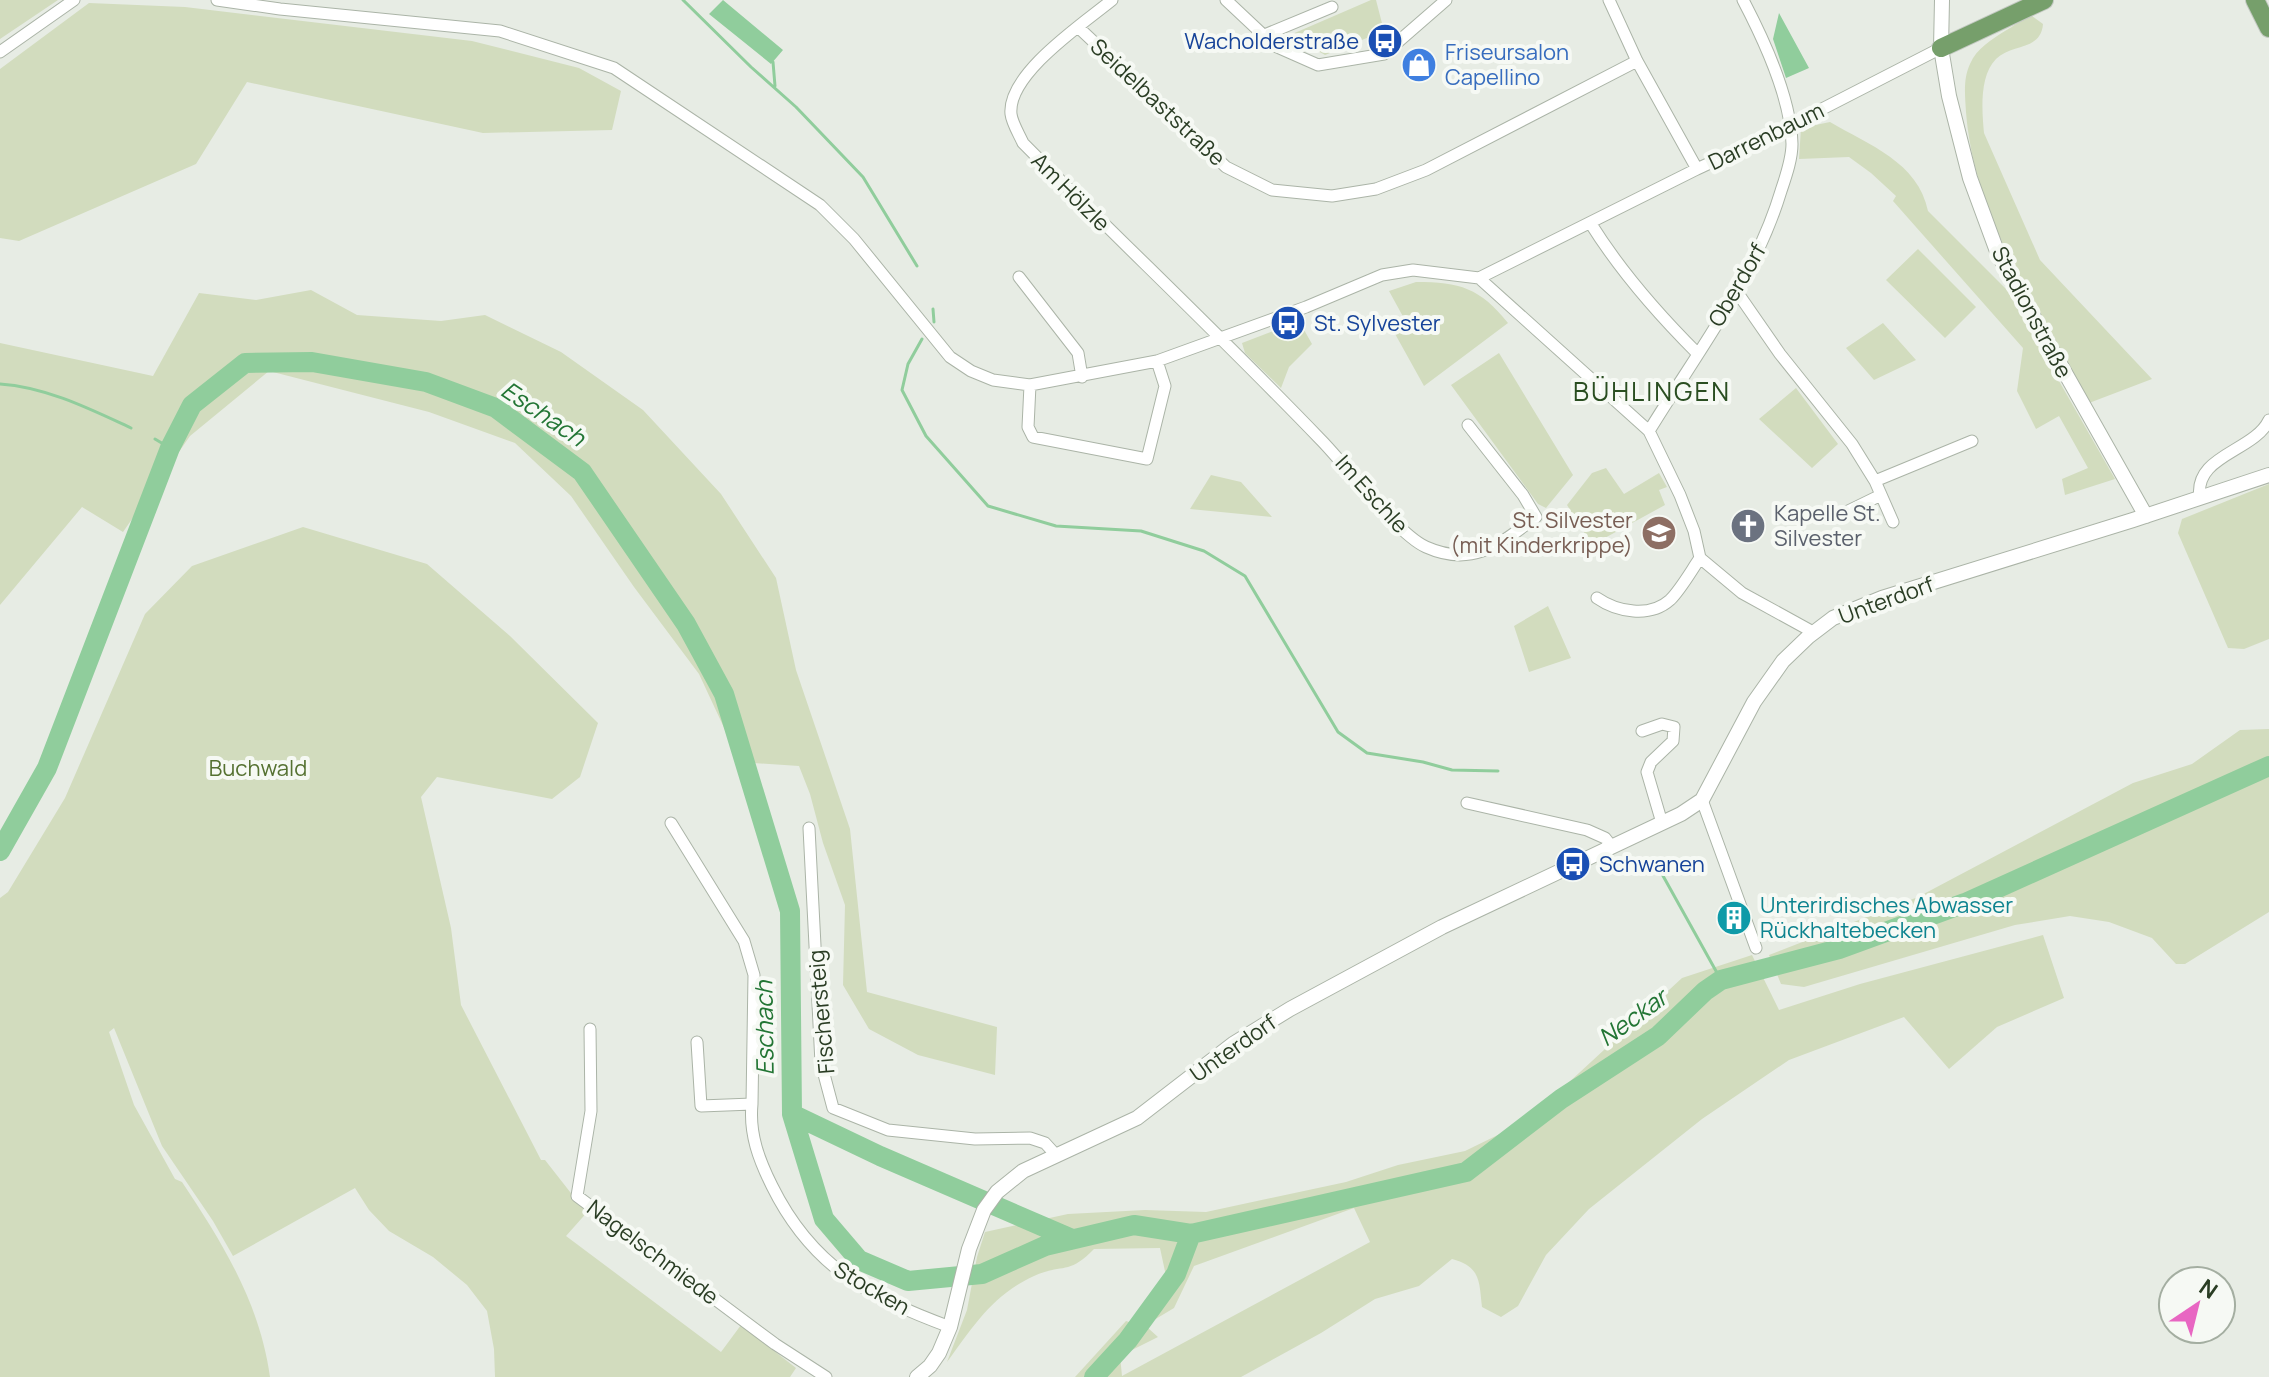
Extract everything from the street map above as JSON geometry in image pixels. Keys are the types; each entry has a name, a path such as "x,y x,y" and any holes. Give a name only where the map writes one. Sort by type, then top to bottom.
{"main road":[{"path":"1941,48 2044,0"},
{"path":"2255,0 2269,28"}],"street":[{"path":"0,52 74,0"},
{"path":"217,0 500,31 614,68 820,205 854,239 950,357 971,371 993,380 1030,385 1157,361 1306,307 1382,275 1413,270 1479,278 1649,431 1680,495 1694,531 1700,558 1742,593 1813,632"},
{"name":"Am Hölzle","path":"1112,0 1030,70 1014,94 1011,114 1023,143 1172,293 1222,337"},
{"path":"1226,0 1275,46 1318,65 1384,54 1446,0"},
{"path":"1609,0 1637,61 1697,169"},
{"name":"Oberdorf","path":"1649,431 1737,292 1773,221 1791,154 1783,94 1763,37 1743,0"},
{"name":"Stadionstraße","path":"1942,0 1941,48 1949,96 1970,178 1998,254 2146,516"},
{"path":"1262,36 1332,7"},
{"name":"Seidelbaststraße","path":"1079,28 1226,167 1272,190 1332,196 1376,189 1426,170 1637,61"},
{"name":"Darrenbaum","path":"1479,278 1941,48"},
{"path":"1591,224 1613,259 1654,310 1697,353"},
{"path":"1019,277 1078,353 1082,377"},
{"path":"1737,292 1780,354 1852,444 1875,481 1893,522"},
{"name":"Im Eschle","path":"1222,337 1335,454 1407,535 1425,547 1449,555 1486,552 1536,517 1523,495 1468,425"},
{"path":"1030,385 1028,427 1033,437 1147,459 1165,386 1157,361"},
{"path":"2200,498 2198,489 2206,472 2219,459 2256,436 2269,420"},
{"path":"1875,481 1972,441"},
{"name":"Unterdorf","path":"917,1377 939,1353 950,1327 966,1260 987,1206 997,1192 1023,1171 1055,1154 1137,1118 1233,1044 1290,1009 1442,927 1662,823 1702,800 1754,702 1783,661 1813,632 1833,618 1882,598 2269,475"},
{"path":"1842,514 1881,495"},
{"path":"1597,598 1614,608 1646,610 1669,601 1700,558"},
{"path":"1642,731 1662,724 1674,727 1673,741 1651,762 1647,772 1662,823"},
{"path":"1702,800 1756,948"},
{"path":"1467,803 1587,830 1605,838 1612,847"},
{"name":"Stocken","path":"671,823 744,941 754,975 750,1121 759,1160 784,1210 810,1247 838,1272 876,1295 950,1327"},
{"name":"Fischersteig","path":"809,828 821,1063 833,1108 888,1130 975,1139 1030,1138 1045,1143 1055,1154"},
{"name":"Nagelschmiede","path":"590,1029 591,1111 577,1196 775,1344 826,1377"},
{"path":"697,1042 701,1106 752,1104"}],"green space":[{"path":"0,0 58,0 0,39"},
{"path":"1376,0 1384,31 1325,55 1290,35"},
{"path":"89,3 185,7 472,41 579,68 621,91 612,130 483,133 247,82 196,164 19,241 0,238 0,69"},
{"path":"2032,16 2043,24 2037,39 1996,59 1987,75 1983,94 1984,133 2040,260 2152,379 2089,403 2031,299 1996,227 1972,151 1966,112 1966,75 1976,53"},
{"path":"1830,122 1876,147 1903,167 1923,194 1928,211 2007,290 2115,479 2065,495 2062,479 2088,468 2059,416 2036,429 2017,391 2023,348 1893,201 1896,196 1871,173 1849,157 1799,159 1801,128"},
{"path":"1918,249 1976,307 1945,338 1886,280"},
{"path":"1416,282 1445,283 1468,289 1488,302 1508,323 1424,386 1394,332 1406,322 1389,291"},
{"path":"311,290 357,315 441,321 485,315 561,352 643,410 721,494 776,578 796,670 850,829 867,992 997,1027 995,1075 918,1055 869,1029 843,985 845,905 799,766 740,762 699,674 571,496 515,443 429,412 269,371 190,436 123,532 82,507 0,605 0,343 153,376 199,293 256,300"},
{"path":"1299,321 1312,344 1289,367 1281,388 1245,353 1242,343"},
{"path":"1883,323 1916,360 1874,380 1846,348"},
{"path":"1499,353 1573,475 1546,508 1538,504 1451,385"},
{"path":"1796,388 1838,444 1812,468 1759,419"},
{"path":"1606,468 1624,494 1659,473 1667,487 1659,490 1665,505 1592,545 1567,505 1592,473"},
{"path":"1211,475 1241,482 1272,517 1190,509"},
{"path":"2269,484 2269,639 2244,649 2228,648 2178,533 2182,519"},
{"name":"Buchwald","path":"303,527 427,564 510,636 598,723 580,777 552,799 437,777 421,797 451,928 461,1005 541,1160 545,1160 574,1197 590,1209 566,1236 721,1352 741,1325 796,1368 790,1377 495,1377 487,1311 467,1285 433,1257 389,1231 369,1210 355,1188 233,1256 162,1146 114,1028 109,1032 134,1105 175,1179 182,1182 237,1274 258,1324 270,1377 0,1377 0,898 8,892 65,798 145,614 192,566"},
{"path":"1548,606 1571,658 1529,672 1514,626"},
{"path":"2269,729 2269,912 2185,964 2176,964 2152,938 2109,922 2070,916 2015,925 1804,987 1781,984 1769,955 1918,897 2133,783 2192,764 2240,730"},
{"path":"2043,935 2064,998 1997,1027 1949,1069 1904,1017 1789,1060 1702,1119 1589,1209 1546,1255 1518,1306 1501,1317 1482,1307 1479,1282 1473,1271 1452,1259 1419,1286 1375,1299 1241,1377 1075,1377 1126,1321 1148,1328 1158,1337 1120,1356 1122,1376 1370,1242 1354,1208 1194,1266 1174,1308 1154,1320 1138,1310 1166,1276 1160,1248 1094,1249 1078,1263 1034,1276 1006,1293 984,1313 947,1362 967,1310 985,1232 1068,1214 1145,1210 1206,1212 1346,1182 1398,1165 1465,1151 1508,1130 1566,1085 1682,978 1752,955 1779,1010 1860,984"}],"shaded area":[{"path":"723,0 783,50 771,64 709,14"},
{"path":"1779,13 1809,68 1786,78 1773,39"}],"waterway":[{"path":"683,0 796,107 863,177 917,266"},
{"path":"773,62 775,86"},
{"path":"933,309 934,322"},
{"path":"922,339 908,364 902,390 926,436 988,506 1056,526 1141,531 1204,551 1245,576 1338,732 1367,753 1452,770 1498,771"},
{"name":"Eschach","path":"0,851 47,768 170,448 192,405 245,363 312,362 426,382 496,408 582,472 686,624 724,694 790,911 792,1114 824,1219 859,1260 908,1281 982,1274 1045,1246 1134,1225 1191,1234"},
{"path":"0,384 51,394 131,428"},
{"path":"155,439 170,448"},
{"name":"Neckar","path":"1094,1377 1128,1340 1176,1274 1191,1234 1466,1172 1561,1099 1658,1036 1705,991 1721,980 1839,949 1965,903 2269,766"},
{"path":"1662,874 1721,980"},
{"name":"Eschach","path":"792,1114 880,1156 1072,1239"}],"place":[{"name":"Wacholderstraße","path":"1385,41"},
{"name":"Friseursalon Capellino","path":"1419,65"},
{"name":"St. Sylvester","path":"1288,323"},
{"name":"Kapelle St. Silvester","path":"1748,526"},
{"name":"St. Silvester (mit Kinderkrippe)","path":"1659,533"},
{"name":"Schwanen","path":"1573,864"},
{"name":"Unterirdisches Abwasser Rückhaltebecken","path":"1734,918"}],"district":[{"name":"BÜHLINGEN","path":"1652,392"}]}
